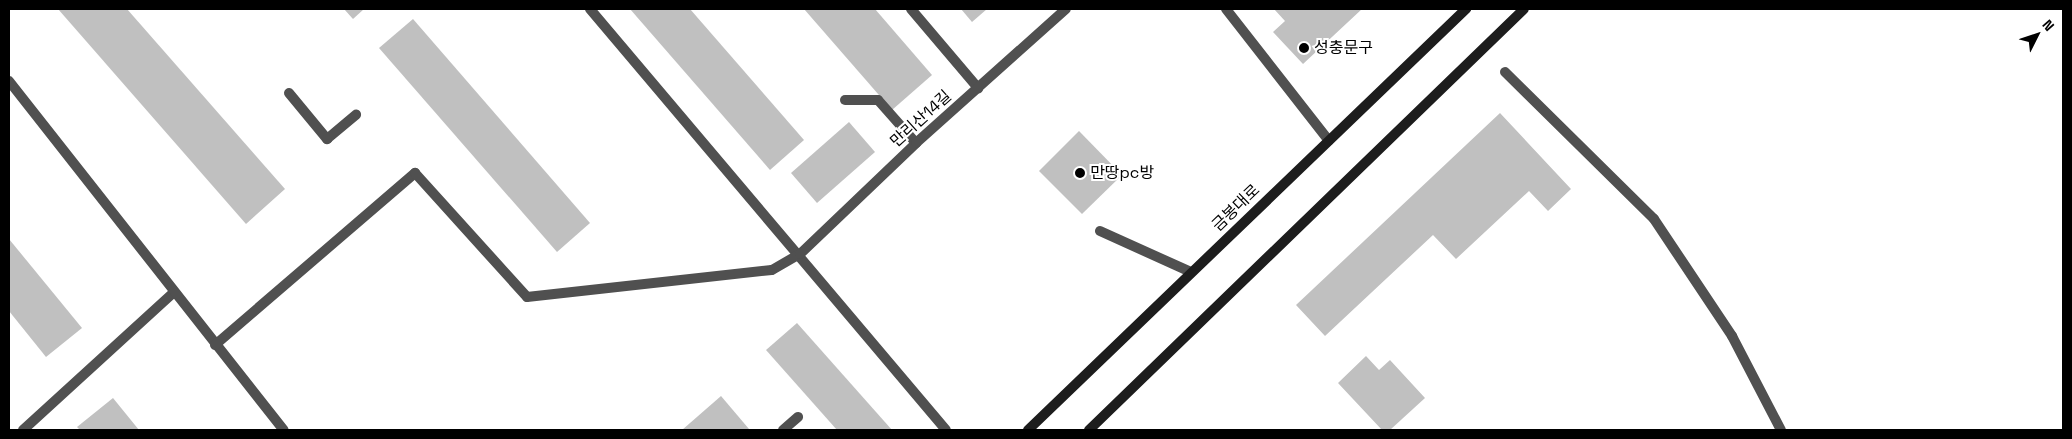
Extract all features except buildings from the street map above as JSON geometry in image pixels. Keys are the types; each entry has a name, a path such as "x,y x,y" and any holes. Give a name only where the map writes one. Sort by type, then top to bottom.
{"street":[{"path":"590,9 800,254 946,430"},
{"path":"911,9 978,88"},
{"name":"만리산14길","path":"215,346 414,173 527,297 772,270 800,254 916,143 1066,9"},
{"path":"1226,9 1329,140"},
{"path":"1089,430 1524,9"},
{"name":"금봉대로","path":"1028,430 1461,11"},
{"path":"1505,72 1654,219 1732,336 1781,430"},
{"path":"9,81 215,346 284,430"},
{"path":"289,93 327,139 356,115"},
{"path":"845,100 878,100 916,143"},
{"path":"1100,231 1191,272"},
{"path":"23,430 174,293"},
{"path":"783,430 798,417"}],"place":[{"name":"성충문구","path":"1304,48"},
{"name":"만땅pc방","path":"1080,173"}]}
